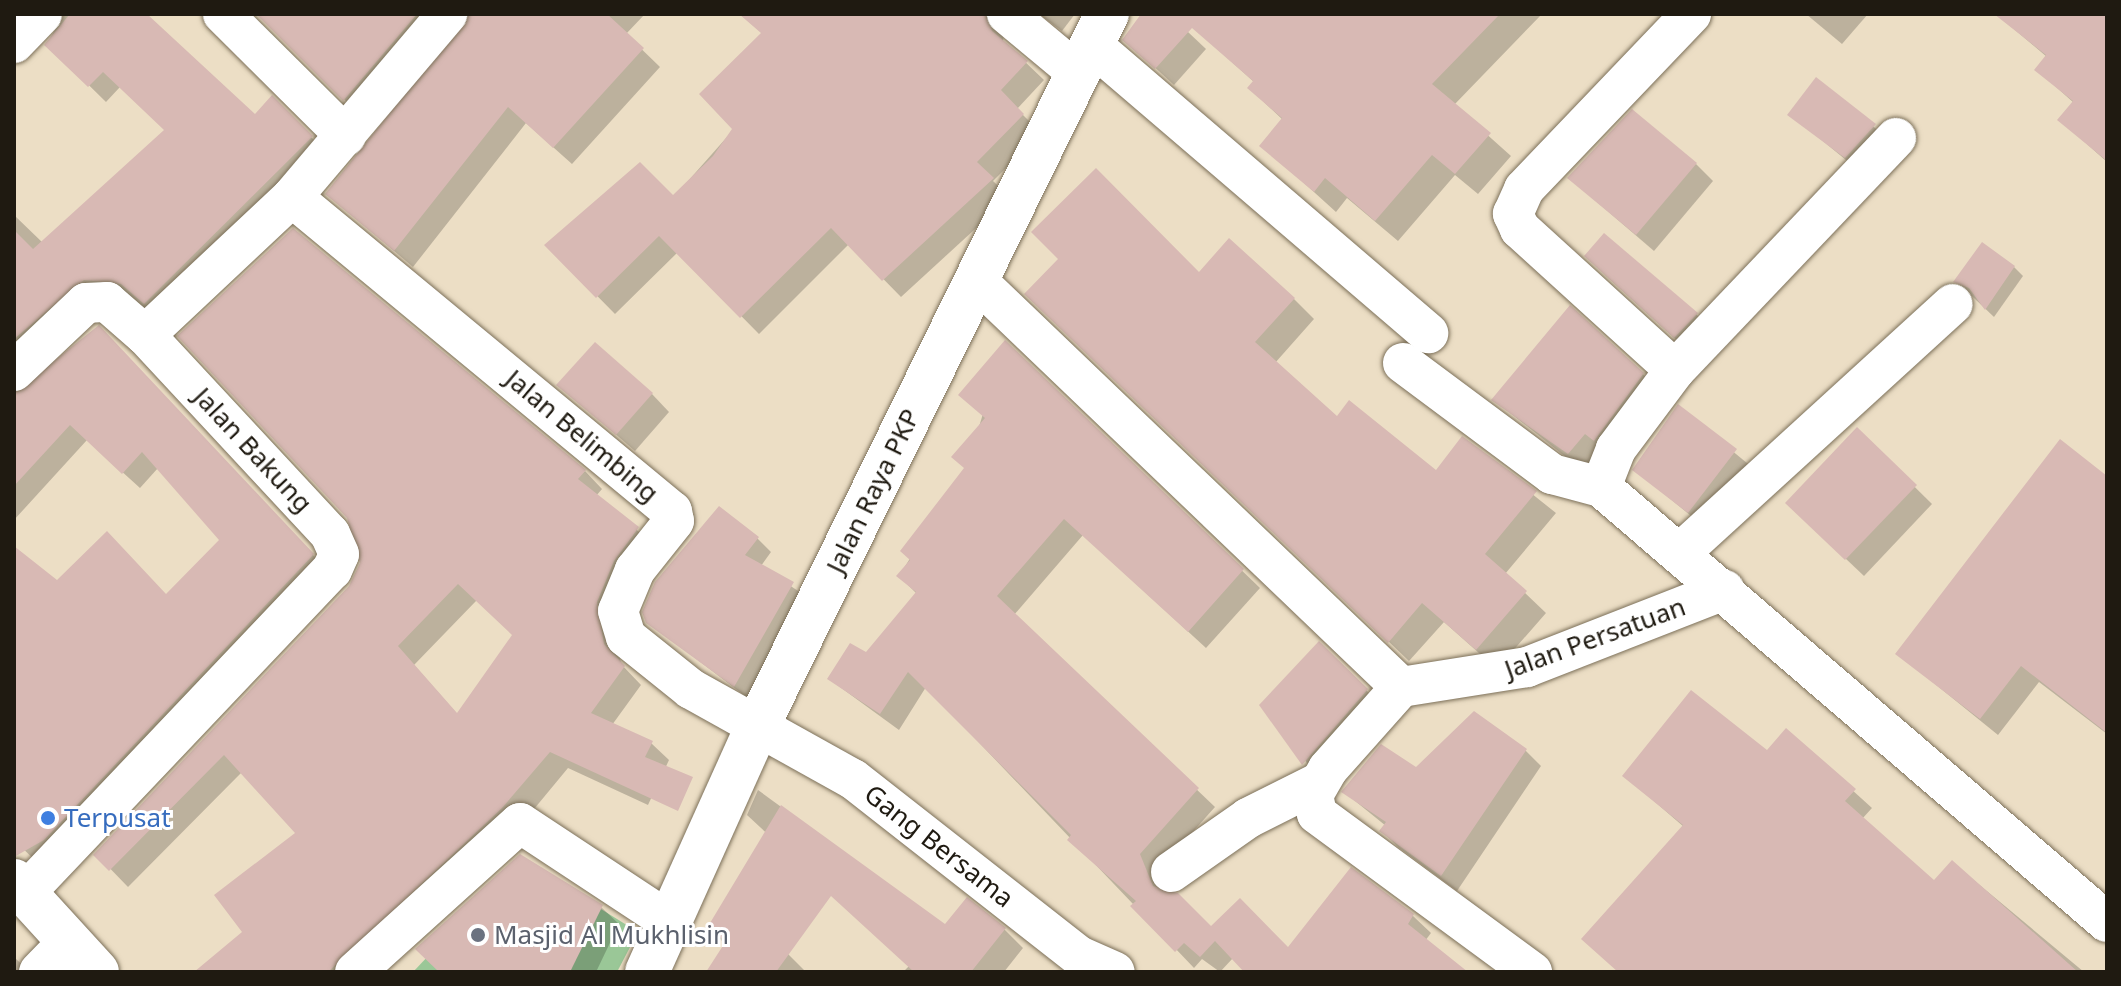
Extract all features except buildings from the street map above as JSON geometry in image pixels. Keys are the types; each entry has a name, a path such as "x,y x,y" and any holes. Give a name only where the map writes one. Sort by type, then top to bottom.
{"street":[{"path":"14,43 42,14"},
{"path":"223,14 346,136"},
{"path":"14,371 86,303 107,302 145,335 292,197 447,14"},
{"path":"1007,14 1093,44 1428,333"},
{"path":"1675,370 1520,229 1513,214 1524,189 1691,14"},
{"name":"Jalan Raya PKP","path":"647,972 759,723 1093,44"},
{"path":"1601,487 1616,449 1675,370 1896,138"},
{"name":"Jalan Belimbing","path":"292,197 672,511 674,521 635,570 618,626 691,689 759,723"},
{"path":"977,281 1401,687 1320,782 1313,795 1317,814 1532,972"},
{"path":"1680,553 1953,304"},
{"name":"Jalan Bakung","path":"19,887 325,579 339,554 315,515 145,335"},
{"path":"1403,363 1552,474 1601,487 1725,590 2107,922"},
{"name":"Jalan Persatuan","path":"1401,687 1527,667 1725,590"},
{"name":"Gang Bersama","path":"759,723 853,779 1079,956 1115,972"},
{"path":"1171,872 1248,818 1320,782"},
{"path":"355,972 520,823 670,922"},
{"path":"19,887 68,962"}],"green space":[{"path":"520,859 638,932 617,972 413,972"}],"place":[{"name":"Terpusat","path":"48,818"},
{"name":"Masjid Al Mukhlisin","path":"478,935"}]}
